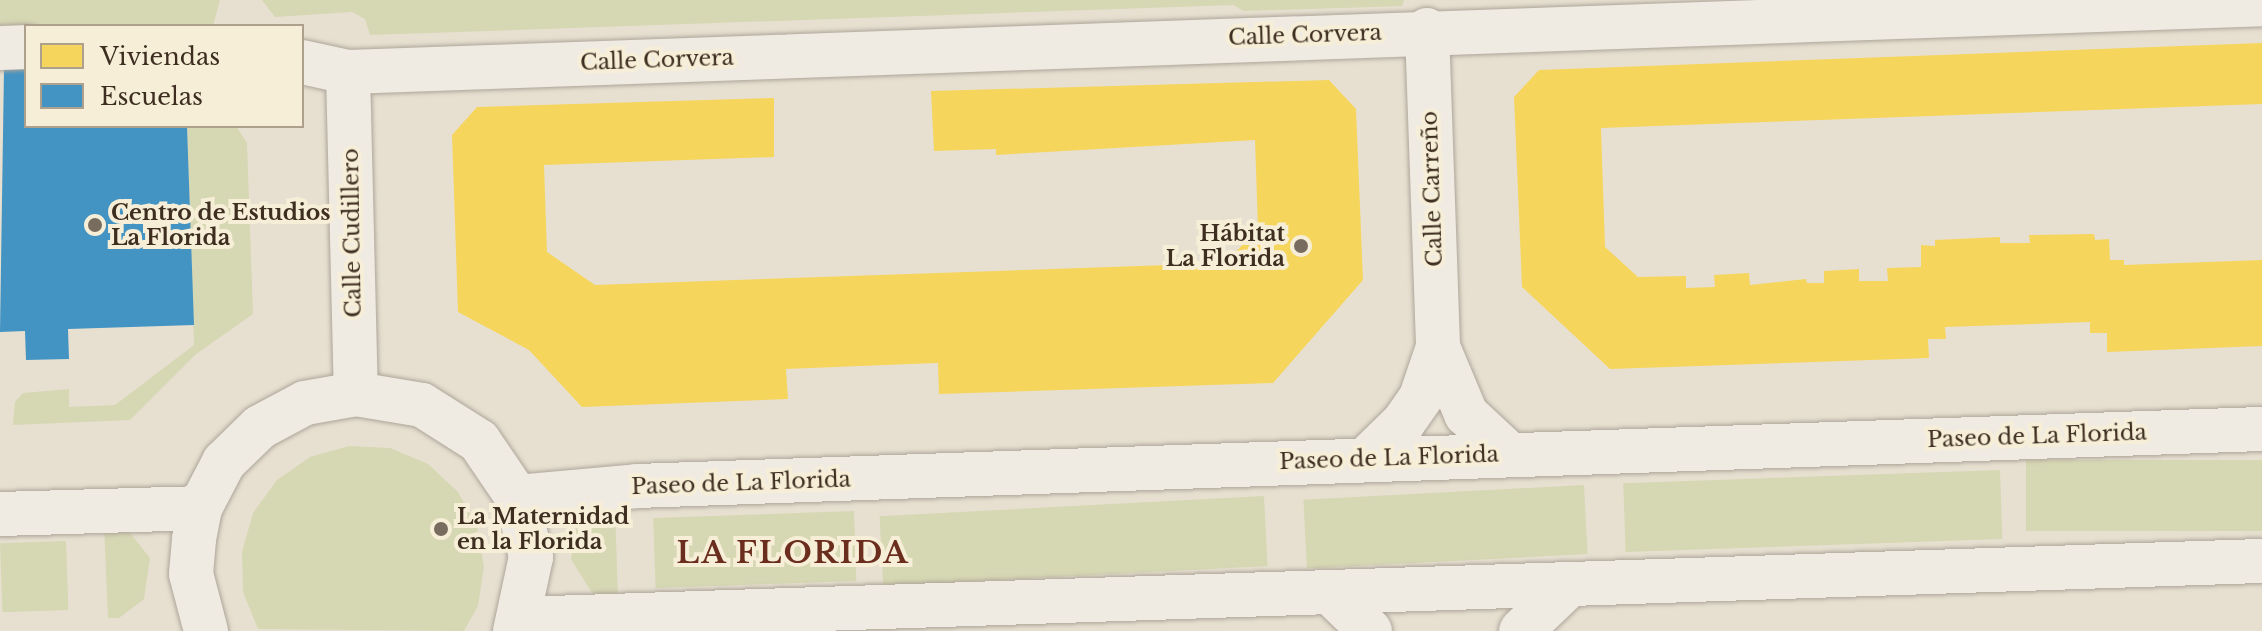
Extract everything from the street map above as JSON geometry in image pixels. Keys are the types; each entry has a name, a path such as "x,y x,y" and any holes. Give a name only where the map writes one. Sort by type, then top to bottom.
{"street":[{"name":"Calle Corvera","path":"304,62 348,72 1427,30 2262,4"},
{"name":"Calle Carreño","path":"1427,30 1438,347"},
{"path":"0,48 24,47"},
{"name":"Calle Cudillero","path":"348,72 356,394"},
{"path":"1438,347 1466,414 1510,455"},
{"path":"1366,459 1403,423 1421,397 1438,347"},
{"path":"206,631 191,574 200,508 224,462 260,427 305,403 356,394 422,405 479,441 517,497 531,557 518,625 2262,561"},
{"name":"Paseo de La Florida","path":"517,497 637,486 2262,429"},
{"path":"0,514 200,508"},
{"path":"1521,631 1568,586"},
{"path":"1332,594 1370,631"}],"green space":[{"path":"0,0 220,0 214,24 24,24 24,28 0,48"},
{"path":"262,0 1404,0 1402,6 1243,11 1234,5 370,35 365,19 352,12 275,17"},
{"path":"187,128 237,128 247,143 253,314 195,355 130,420 13,425 15,402 23,393 69,389 69,407 115,405 194,345"},
{"path":"349,446 390,448 428,464 458,492 477,527 484,567 478,606 464,631 258,629 243,592 242,552 253,513 277,480 310,457"},
{"path":"2026,460 2262,460 2262,531 2026,531"},
{"path":"2000,470 2002,539 1626,552 1623,483"},
{"path":"1584,485 1588,554 1307,569 1303,500"},
{"path":"1264,496 1268,566 883,586 880,516"},
{"path":"615,506 618,599 592,593 571,559 576,530 585,519"},
{"path":"854,511 856,581 656,588 653,518"},
{"path":"104,525 126,528 150,558 144,599 119,618 108,618"},
{"path":"66,541 68,610 2,612 0,543"}],"building: Viviendas":[{"path":"2262,43 2262,104 1601,128 1605,247 1638,277 1686,276 1686,288 1715,287 1714,275 1749,273 1750,285 1806,279 1807,283 1824,283 1824,271 1859,269 1859,281 1888,281 1887,268 1921,267 1921,245 1935,246 1935,240 2000,237 2000,243 2030,243 2029,235 2094,234 2095,240 2109,239 2110,260 2124,260 2124,265 2262,260 2262,346 2107,352 2107,333 2090,333 2090,322 1945,327 1946,339 1928,339 1929,358 1610,369 1522,287 1514,97 1539,70"},
{"path":"1329,80 1356,109 1363,280 1273,383 939,394 938,363 786,369 788,399 582,407 529,350 458,312 452,135 477,107 774,98 774,157 544,165 547,252 595,285 1225,263 1258,229 1255,140 996,155 996,149 934,151 931,91"}],"building: Escuelas":[{"name":"Centro de Estudios La Florida","path":"24,67 24,128 187,128 194,325 68,329 69,359 26,360 25,331 0,332 4,68"}],"place":[{"name":"Centro de Estudios La Florida","path":"95,225"},
{"name":"Hábitat La Florida","path":"1301,246"},
{"name":"La Maternidad en la Florida","path":"441,529"}],"district":[{"name":"LA FLORIDA","path":"793,553"}]}
